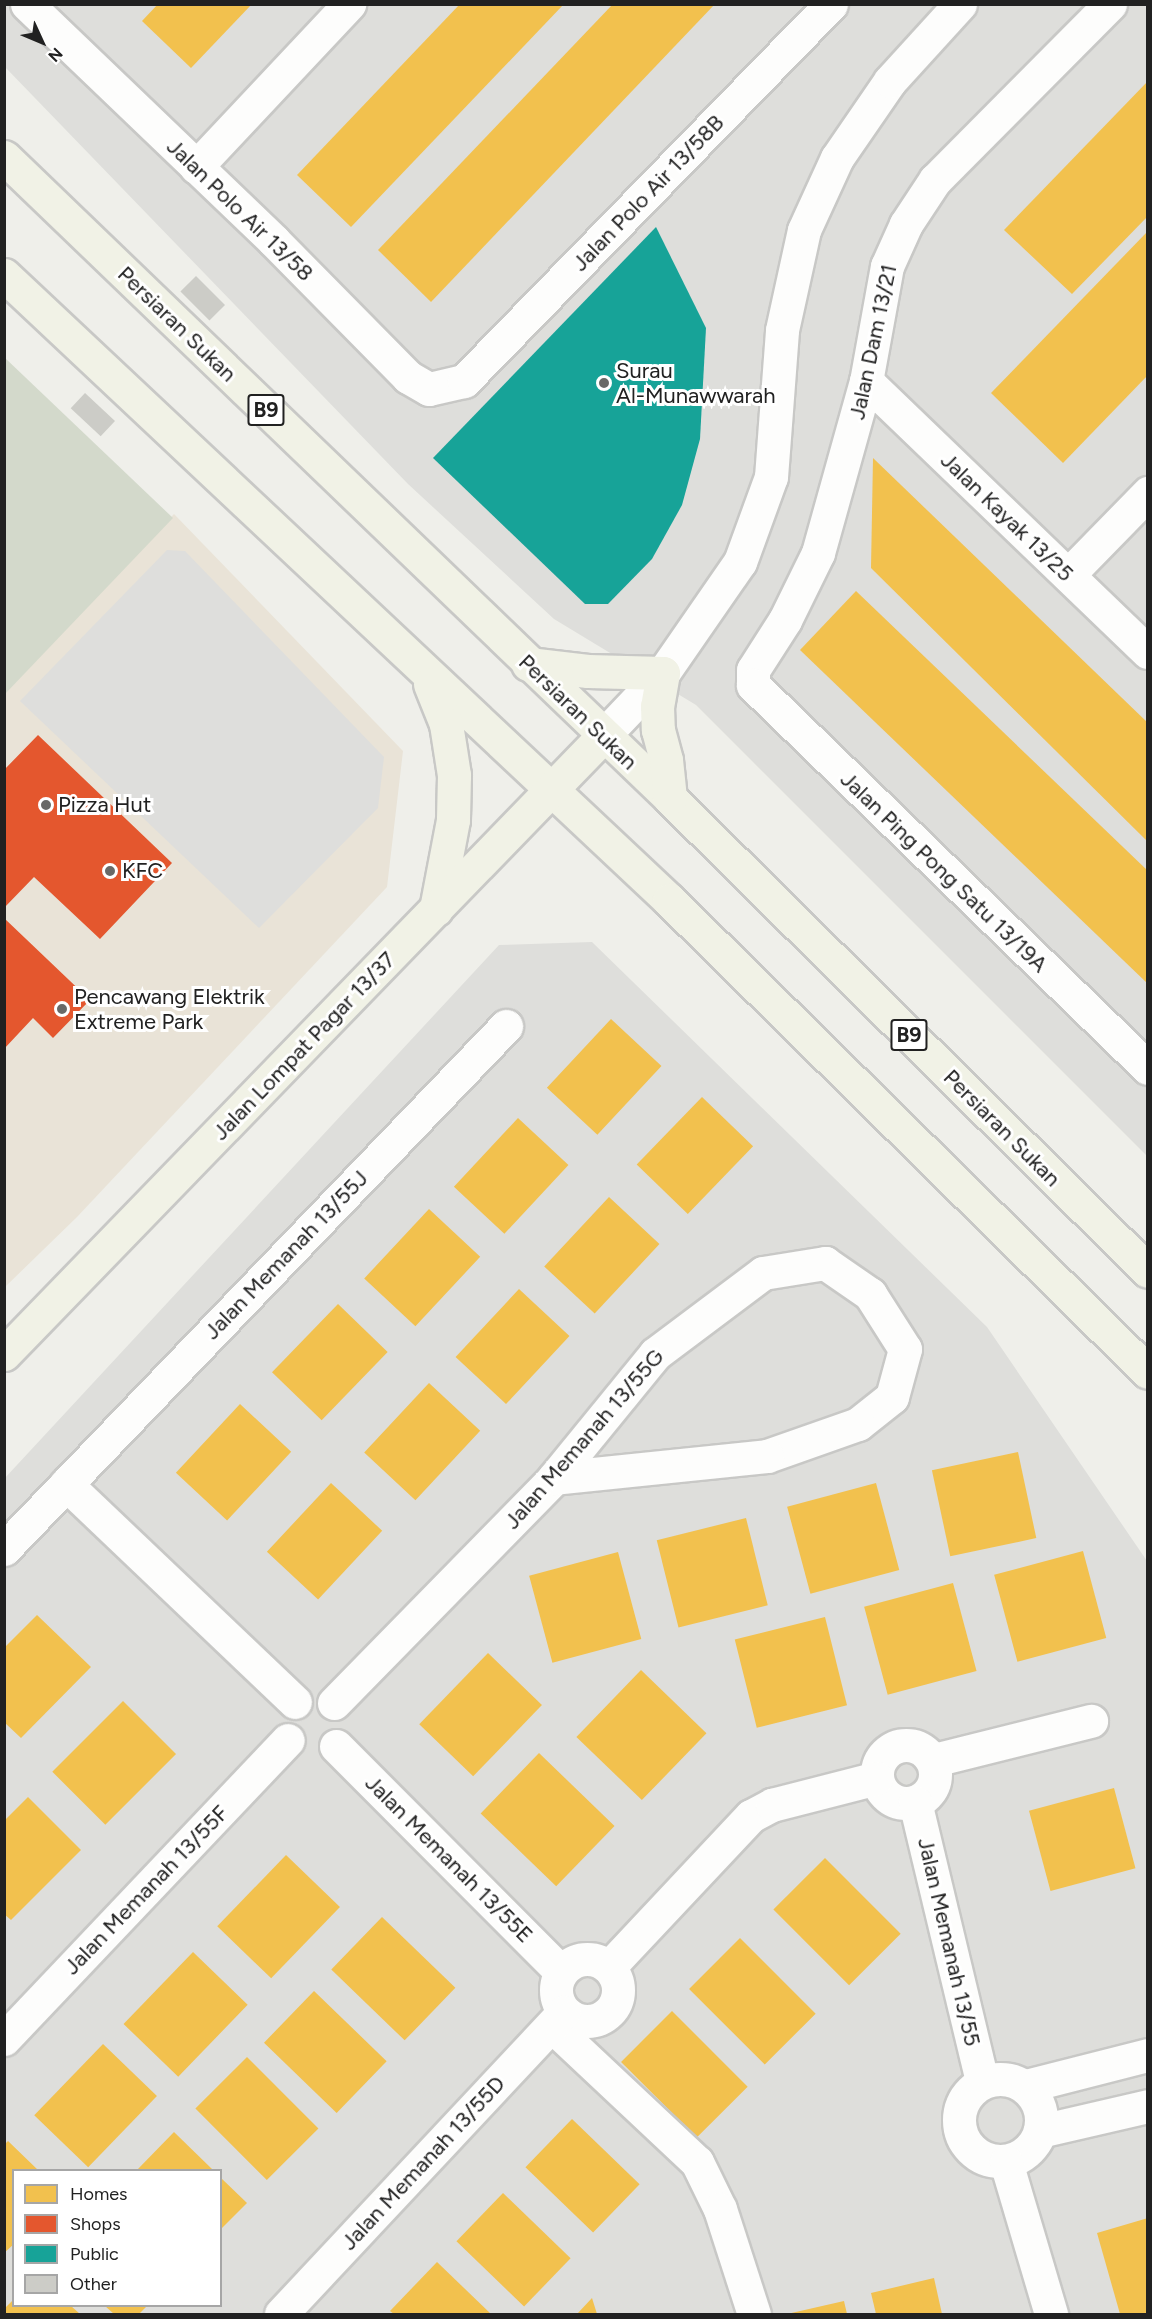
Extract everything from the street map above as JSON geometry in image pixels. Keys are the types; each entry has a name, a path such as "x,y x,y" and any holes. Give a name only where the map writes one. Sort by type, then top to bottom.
{"main road":[{"name":"Persiaran Sukan","path":"4,157 528,664 670,798 1148,1271"},
{"path":"4,275 427,676 552,789 1148,1372"},
{"path":"528,664 588,671 663,673 657,706 658,730 666,760 670,798"},
{"path":"427,676 446,724 454,776 453,820 435,911"},
{"name":"Jalan Lompat Pagar 13/37","path":"4,1354 603,736"}],"street":[{"name":"Jalan Polo Air 13/58","path":"27,4 408,377 429,388 464,381"},
{"path":"196,167 349,4"},
{"name":"Jalan Polo Air 13/58B","path":"464,381 831,4"},
{"path":"603,736 663,673 740,562 771,477 782,330 804,230 837,158 890,81 960,4"},
{"name":"Jalan Dam 13/21","path":"753,670 785,620 818,553 866,381 887,266 906,224 935,180 1110,4"},
{"name":"Jalan Kayak 13/25","path":"866,381 1148,652"},
{"path":"1068,575 1148,493"},
{"name":"Jalan Ping Pong Satu 13/19A","path":"753,670 753,685 763,697 1148,1068"},
{"name":"Jalan Memanah 13/55J","path":"4,1549 506,1026"},
{"name":"Jalan Memanah 13/55G","path":"334,1703 554,1478 655,1354 763,1273 825,1263 870,1294 905,1349 892,1397 858,1424 767,1456 554,1478"},
{"path":"66,1484 295,1702"},
{"path":"315,1696 334,1703 344,1724 336,1746 320,1755 301,1753 288,1740 284,1720 295,1702 315,1696"},
{"path":"934,1760 1091,1721"},
{"name":"Jalan Memanah 13/55F","path":"4,2039 288,1740"},
{"path":"906,1744 922,1748 934,1760 936,1777 929,1792 915,1802 899,1802 884,1794 877,1778 879,1762 890,1749 906,1744"},
{"name":"Jalan Memanah 13/55E","path":"336,1746 561,1972"},
{"path":"609,1967 751,1816 772,1805 877,1778"},
{"name":"Jalan Memanah 13/55","path":"915,1802 982,2081"},
{"path":"558,2019 595,2021 609,2013 618,1998 618,1982 609,1967 594,1959 584,1960 575,1961 561,1972 555,1993 558,2019 698,2162 720,2209 754,2314"},
{"name":"Jalan Memanah 13/55D","path":"281,2314 558,2019"},
{"path":"1026,2086 1148,2055"},
{"path":"1006,2078 1026,2086 1041,2107 1040,2131 1028,2151 1006,2162 982,2158 964,2143 957,2120 964,2097 982,2081 1006,2078"},
{"path":"1040,2131 1148,2106"},
{"path":"1006,2162 1051,2314"}],"shaded area":[{"path":"5,5 1147,5 1147,1156 696,705 554,619 408,484 5,67"},
{"path":"4,357 173,518 5,694 4,694"},
{"path":"174,514 403,751 387,887 77,1217 5,1287 5,692"},
{"path":"167,550 185,551 384,757 378,808 259,928 20,701"},
{"path":"592,942 987,1327 1147,1561 1147,2314 5,2314 4,1479 499,945"}],"building: Homes":[{"path":"158,4 252,4 191,68 142,21"},
{"path":"460,4 564,4 351,227 297,175"},
{"path":"613,4 715,4 431,302 378,250"},
{"path":"1148,81 1148,216 1072,294 1004,230"},
{"path":"1148,231 1148,375 1063,463 991,393"},
{"path":"873,458 1148,723 1148,842 871,568"},
{"path":"856,591 1148,871 1148,984 800,650"},
{"path":"611,1019 661,1066 597,1135 547,1088"},
{"path":"702,1097 753,1146 688,1214 637,1165"},
{"path":"518,1118 568,1165 504,1234 454,1187"},
{"path":"609,1197 659,1244 595,1314 544,1266"},
{"path":"429,1209 480,1257 415,1326 364,1278"},
{"path":"519,1289 569,1336 506,1404 456,1357"},
{"path":"338,1304 388,1352 322,1420 272,1372"},
{"path":"429,1383 480,1431 415,1500 364,1452"},
{"path":"240,1404 291,1452 227,1520 176,1473"},
{"path":"1018,1452 1036,1538 950,1556 932,1470"},
{"path":"331,1483 382,1531 318,1599 267,1552"},
{"path":"876,1483 899,1570 810,1594 787,1507"},
{"path":"746,1518 768,1605 679,1628 657,1540"},
{"path":"1083,1551 1106,1638 1017,1662 994,1575"},
{"path":"618,1552 641,1639 552,1663 529,1576"},
{"path":"953,1583 977,1671 888,1695 864,1607"},
{"path":"37,1615 91,1667 21,1738 4,1722 4,1648"},
{"path":"825,1617 847,1705 757,1728 735,1639"},
{"path":"488,1653 542,1705 473,1776 419,1724"},
{"path":"641,1670 706,1733 642,1800 576,1737"},
{"path":"123,1701 176,1754 105,1825 52,1772"},
{"path":"539,1753 615,1826 556,1886 481,1813"},
{"path":"1114,1788 1135,1868 1050,1891 1029,1811"},
{"path":"28,1797 81,1850 11,1920 4,1914 4,1821"},
{"path":"286,1855 340,1907 271,1978 217,1926"},
{"path":"825,1858 901,1934 849,1985 773,1910"},
{"path":"382,1917 455,1988 405,2040 331,1970"},
{"path":"740,1938 816,2014 765,2065 689,1989"},
{"path":"193,1952 248,2005 178,2077 124,2024"},
{"path":"314,1991 387,2061 337,2113 264,2043"},
{"path":"672,2011 748,2087 697,2138 621,2062"},
{"path":"103,2044 157,2096 88,2167 34,2115"},
{"path":"247,2057 318,2128 267,2180 195,2109"},
{"path":"572,2119 640,2184 593,2232 525,2167"},
{"path":"174,2132 212,2169 138,2169"},
{"path":"8,2141 37,2169 12,2169 12,2246 4,2253 4,2145"},
{"path":"222,2179 247,2203 222,2228"},
{"path":"503,2193 571,2258 524,2306 456,2241"},
{"path":"1148,2218 1148,2314 1120,2314 1097,2233"},
{"path":"437,2262 491,2314 394,2314 390,2311"},
{"path":"934,2278 942,2314 876,2314 871,2293"},
{"path":"592,2298 597,2314 577,2314"},
{"path":"12,2301 12,2307 72,2307 80,2314 5,2314 5,2308"},
{"path":"844,2301 847,2314 787,2314"},
{"path":"106,2307 146,2307 139,2314 114,2314"}],"building: Shops":[{"path":"38,735 172,863 100,939 34,877 4,908 4,770"},
{"path":"4,918 90,1000 53,1038 33,1018 4,1049"}],"building: Public":[{"name":"Surau Al-Munawwarah","path":"656,227 706,328 700,439 682,505 652,559 608,604 585,604 433,458"}],"building: Other":[{"path":"196,276 225,305 209,321 180,292"},
{"path":"85,393 115,421 101,436 71,408"}],"place":[{"name":"Surau Al-Munawwarah","path":"604,383"},
{"name":"Pizza Hut","path":"46,805"},
{"name":"KFC","path":"110,871"},
{"name":"Pencawang Elektrik Extreme Park","path":"62,1009"}]}
